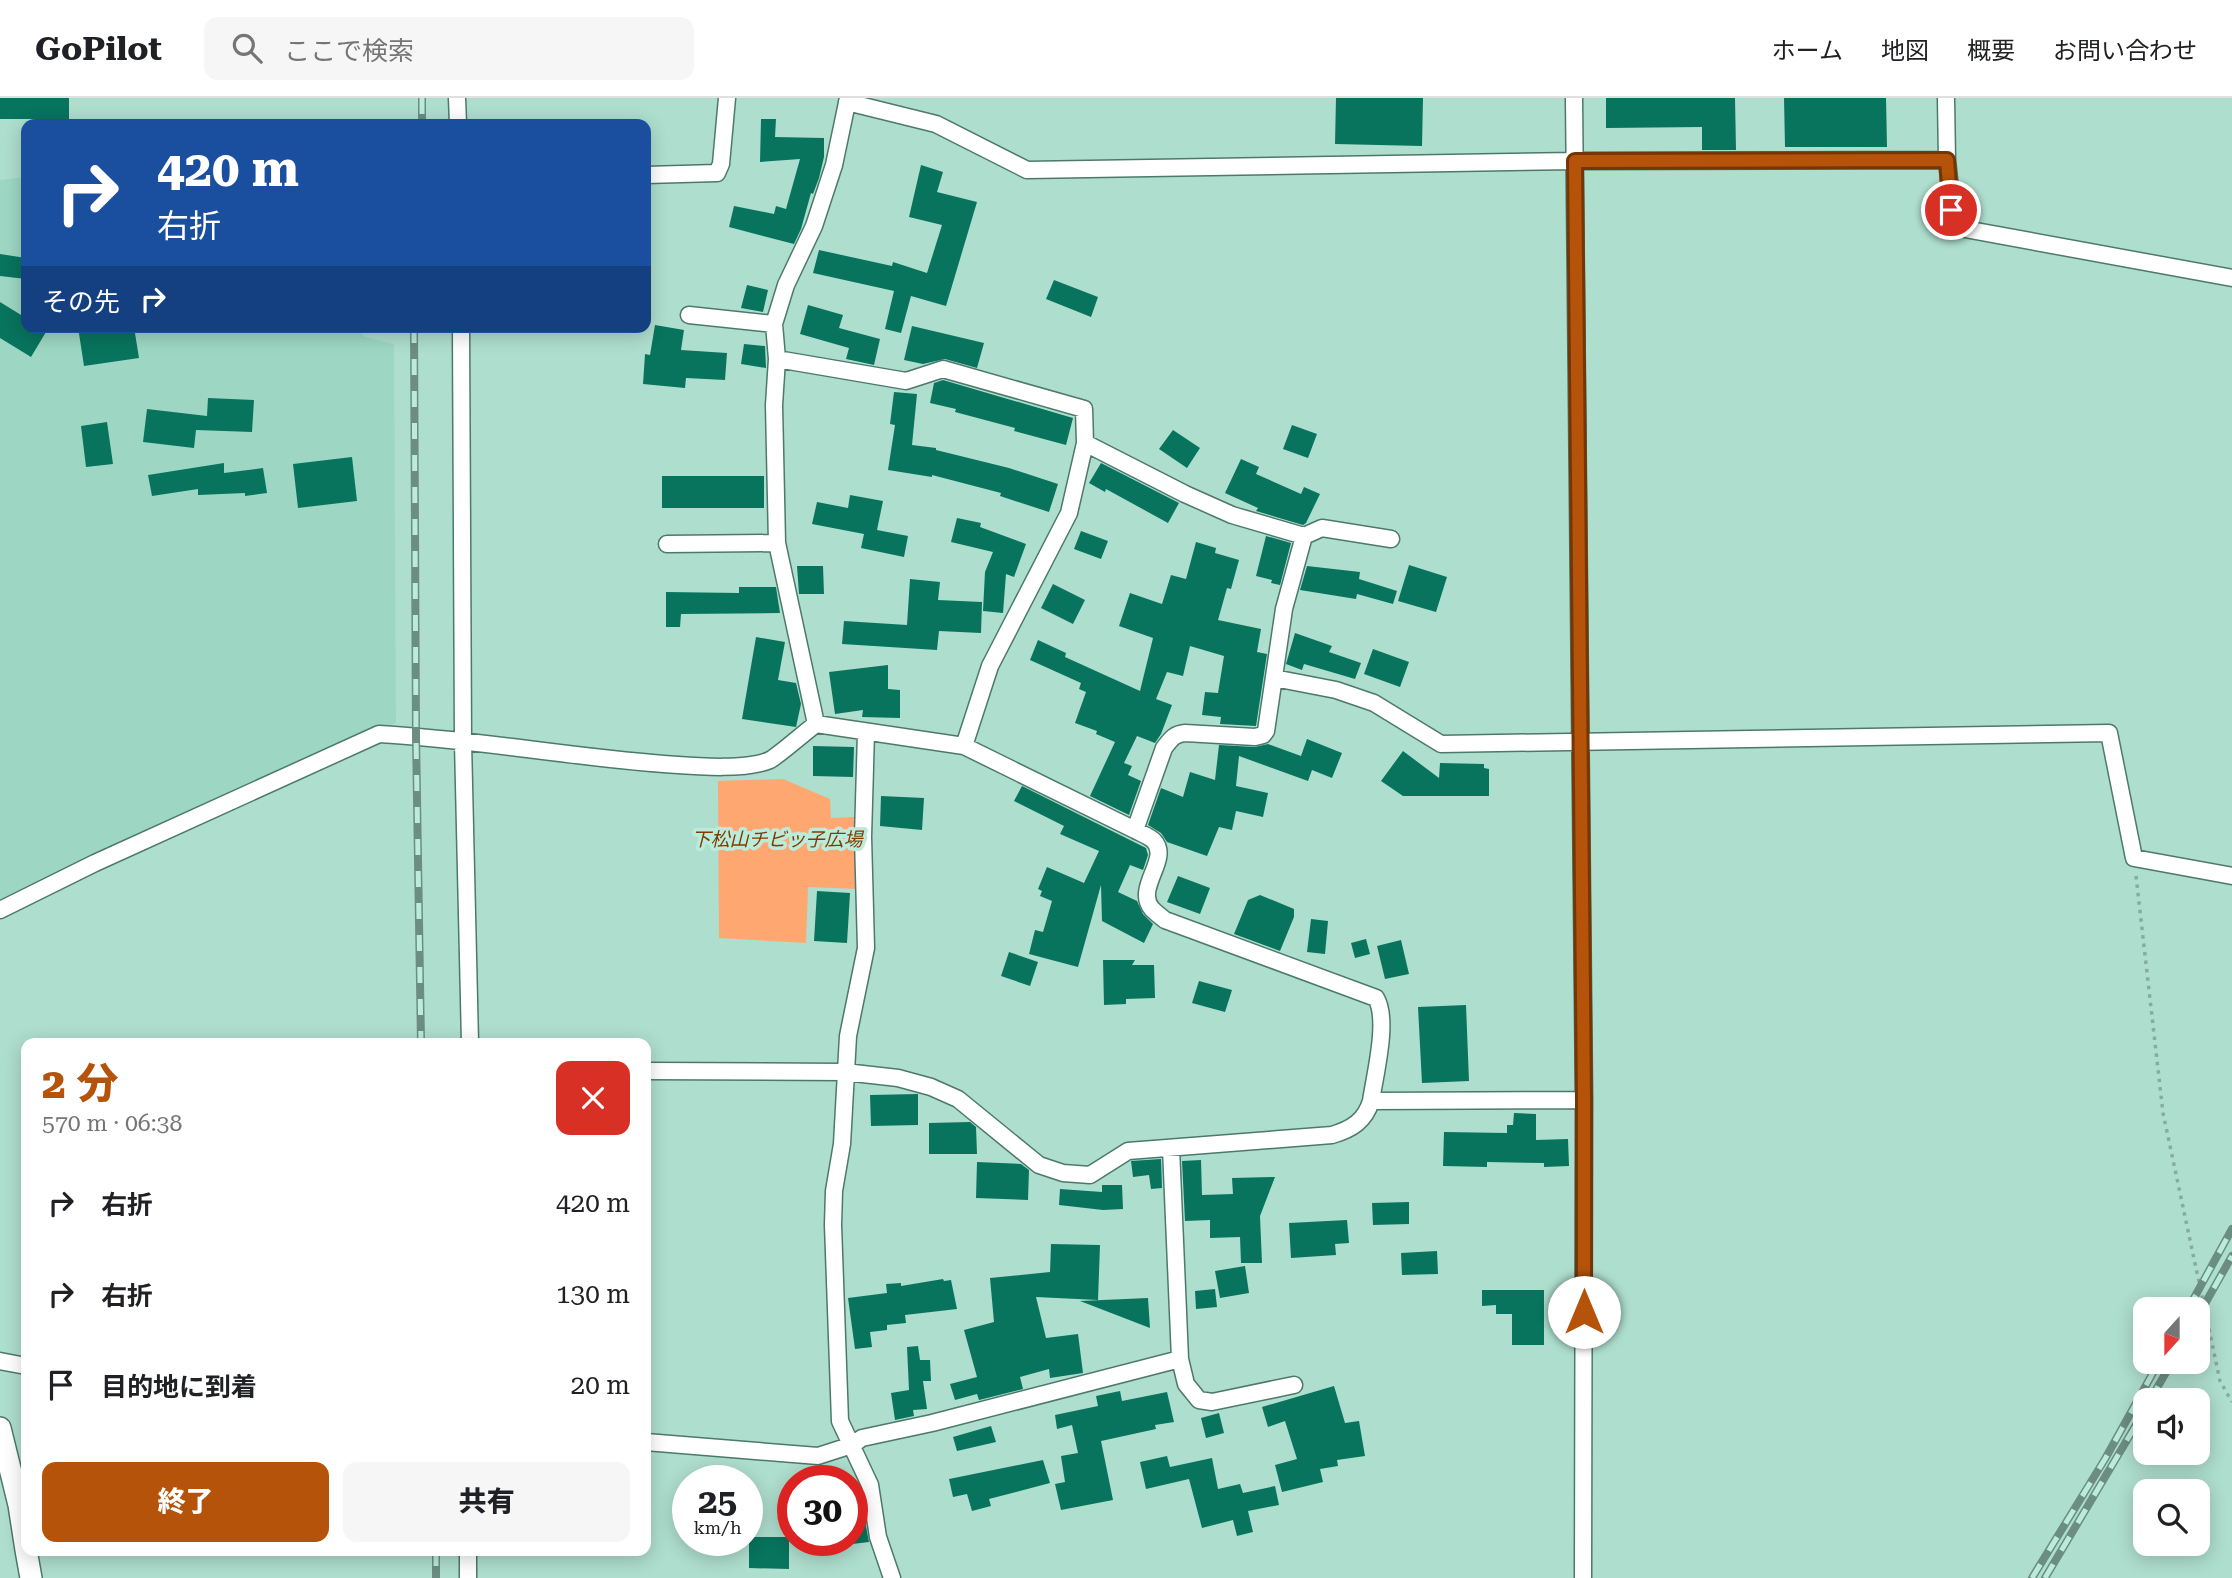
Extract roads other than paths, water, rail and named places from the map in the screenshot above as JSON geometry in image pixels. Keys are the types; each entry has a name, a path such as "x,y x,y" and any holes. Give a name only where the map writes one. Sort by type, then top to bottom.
{"main road":[{"path":"0,1428 21,1518"},
{"path":"27,1556 31,1578"}],"street":[{"path":"457,98 458,119"},
{"path":"651,175 716,173 721,164 727,98"},
{"path":"1574,98 1584,1100 1584,1578"},
{"path":"1946,98 1947,160 1954,227 2232,278"},
{"path":"816,724 777,543 774,405 777,359 774,324 786,285 814,226 834,165 847,100 936,124 1027,170 1575,161 1947,160"},
{"path":"689,315 774,324"},
{"path":"461,333 463,742 470,1038"},
{"path":"777,359 906,381 943,369 1084,409 1085,443 1069,513 990,666 964,747"},
{"path":"1085,443 1232,515 1304,536 1322,528 1391,539"},
{"path":"1135,830 1164,748 1176,734 1255,737 1266,731 1284,608 1304,536"},
{"path":"667,544 777,543"},
{"path":"1274,678 1336,690 1374,703 1441,744 2109,733 2134,858 2232,876"},
{"path":"0,910 95,863 379,734 426,736 617,761 701,767 747,765 771,760 816,724 964,747 1135,830 1155,842 1158,851 1156,864 1146,892 1150,908 1165,920 1376,998 1381,1007 1371,1101 1366,1116 1344,1131 1332,1135 1128,1151 1090,1175 1063,1173 1039,1165 958,1099 898,1078 845,1072 651,1071"},
{"path":"866,732 863,837 866,948 848,1036 842,1144 834,1191 833,1225 840,1421 870,1485 878,1537 892,1578"},
{"path":"1371,1101 1584,1100"},
{"path":"1171,1148 1180,1359 1186,1384 1199,1400 1212,1402 1294,1385"},
{"path":"651,1442 818,1456 852,1445 862,1438 932,1423 1180,1359"},
{"path":"0,1361 21,1365"},
{"path":"468,1556 468,1578"}],"railway":[{"path":"422,98 422,119"},
{"path":"414,333 421,1038"},
{"path":"2195,1297 2232,1229"},
{"path":"2209,1297 2232,1256"},
{"path":"2032,1578 2105,1459 2152,1374"},
{"path":"2157,1388 2165,1374"},
{"path":"2045,1578 2133,1430"},
{"path":"436,1556 436,1578"}],"park label":[{"name":"下松山チビッ子広場","path":"777,839"}]}
